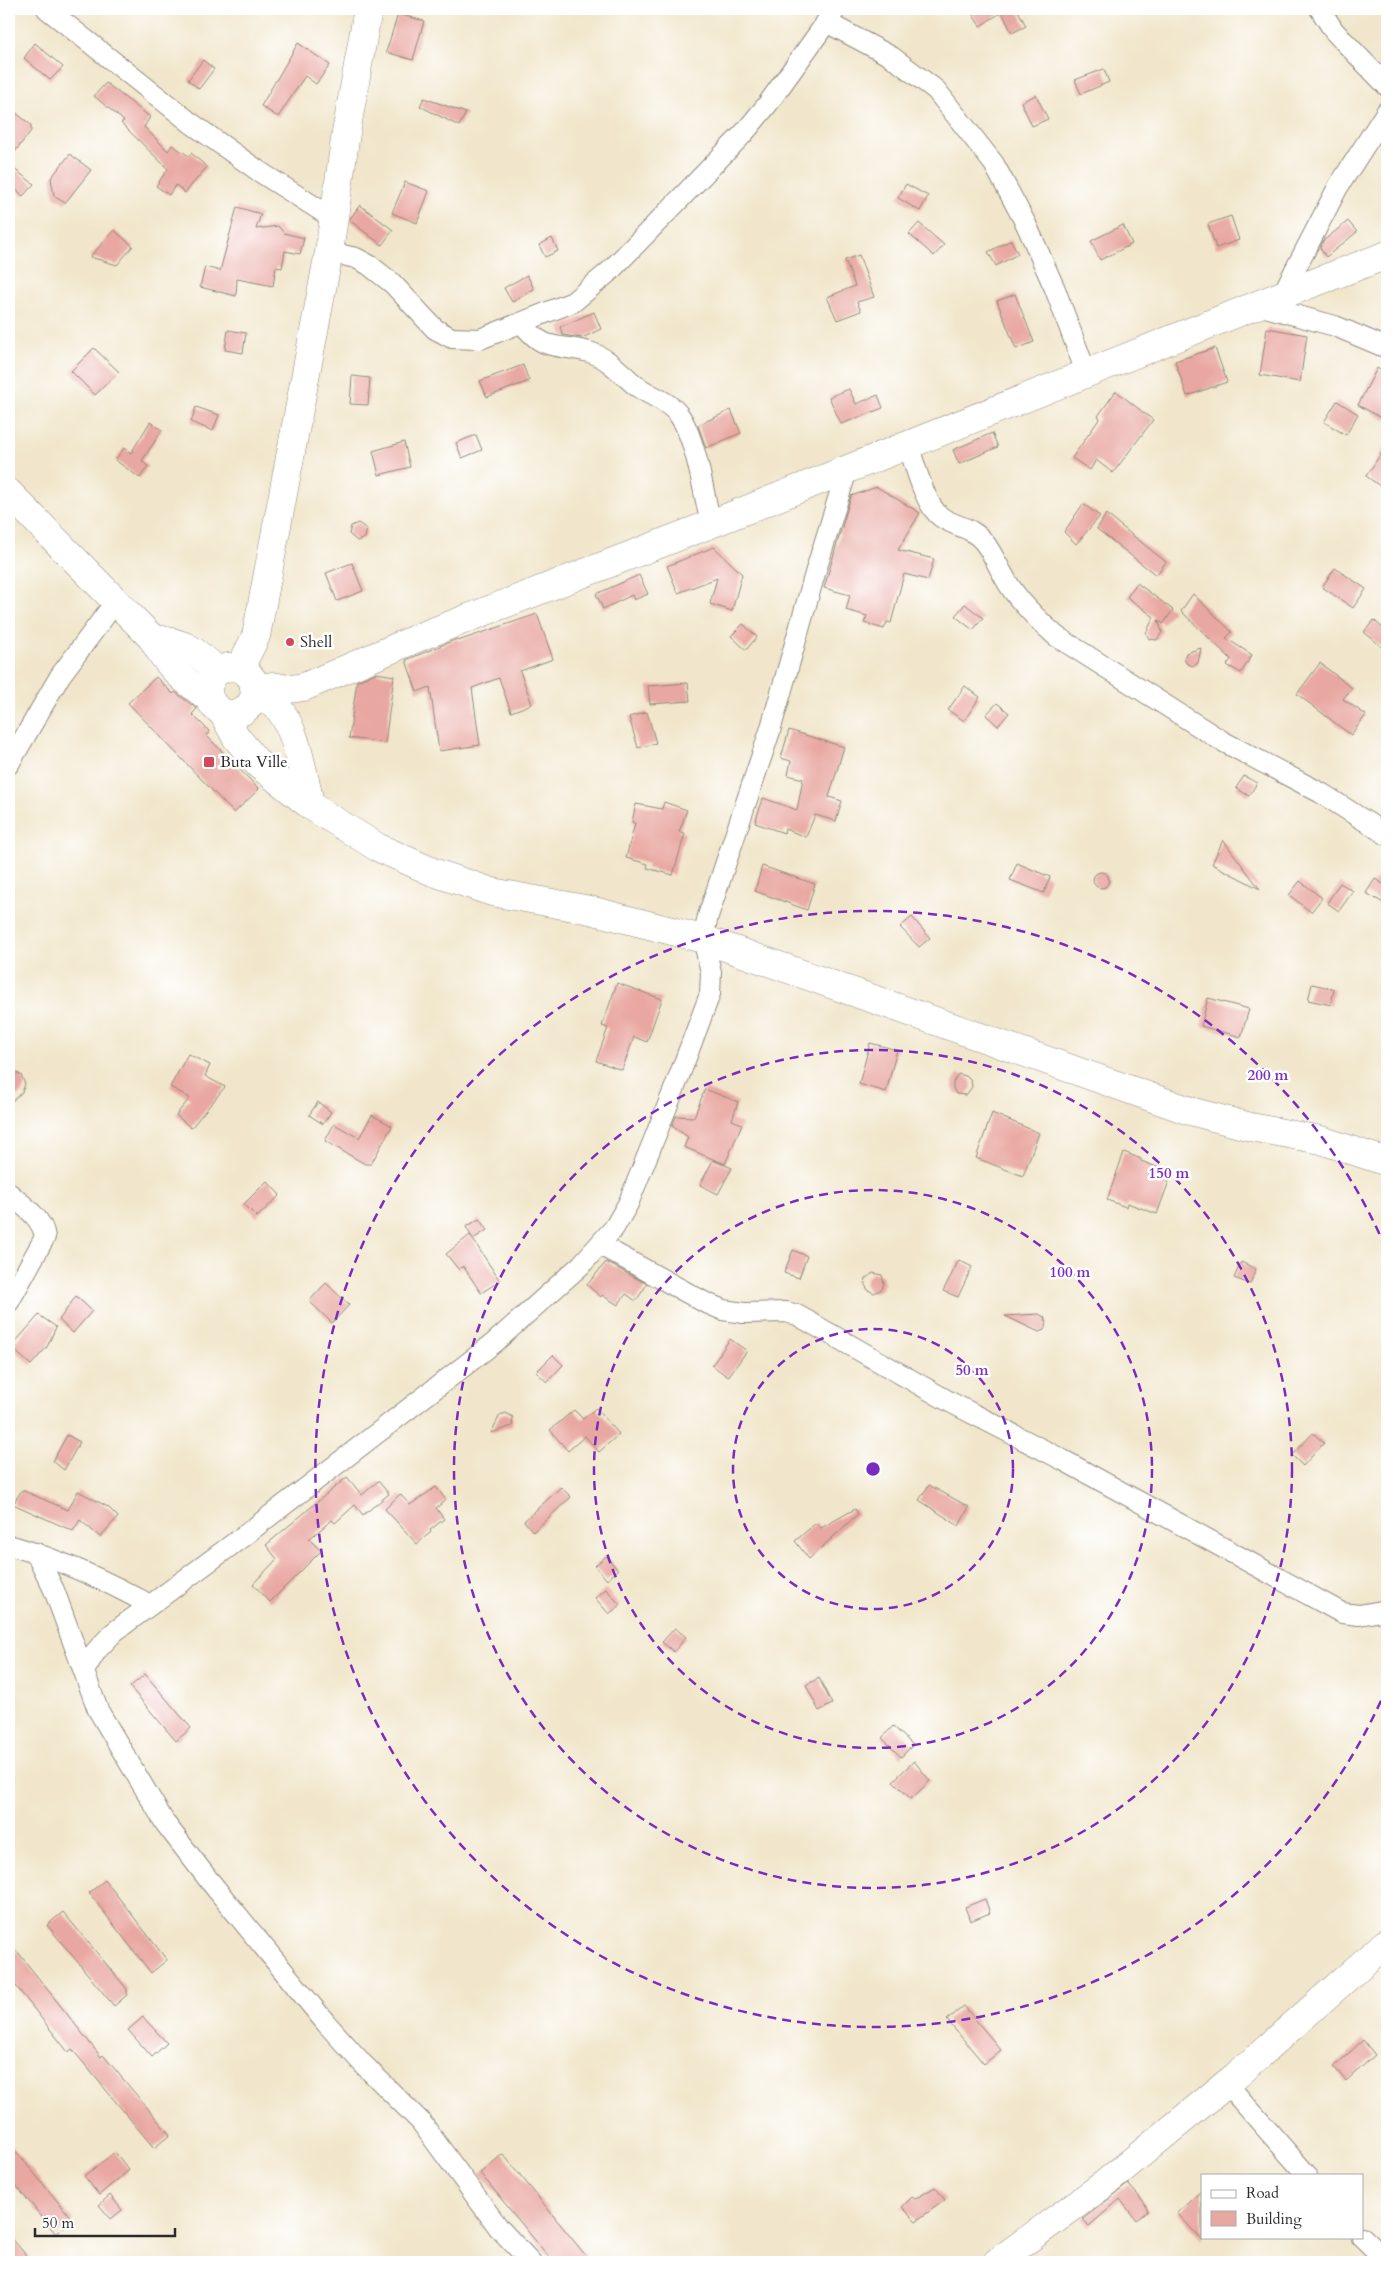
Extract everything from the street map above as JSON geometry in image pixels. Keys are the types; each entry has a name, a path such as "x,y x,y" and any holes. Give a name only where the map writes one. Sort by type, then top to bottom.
{"main road":[{"path":"9,493 152,638 166,662 177,674 216,705 233,714 243,711 251,704 242,681 256,636 329,252 364,10"},
{"path":"1387,255 711,524 422,636 304,687 290,690 242,681 211,678 208,688 236,738 259,765 311,806 377,847 432,872 492,892 590,910 703,939 1190,1111 1251,1127 1321,1140 1387,1162"},
{"path":"152,638 178,642 242,681 272,702 284,716 291,731 311,806"},
{"path":"998,2262 1103,2185 1227,2084 1387,1942"}],"street":[{"path":"47,9 191,123 260,172 334,219"},
{"path":"1320,9 1334,31 1387,86"},
{"path":"329,252 356,258 369,264 392,283 435,328 452,338 480,338 573,302 610,271 744,132 767,105 831,15 936,90 994,164 1026,224 1055,289 1087,375"},
{"path":"1387,111 1338,187 1270,300 1387,348"},
{"path":"522,323 533,337 547,345 589,352 600,357 640,389 679,414 687,428 711,524"},
{"path":"908,445 929,502 935,512 942,518 975,534 984,542 1010,588 1037,619 1056,636 1222,741 1321,793 1387,835"},
{"path":"84,1671 96,1651 114,1632 245,1535 494,1343 581,1265 614,1228 643,1170 710,994 711,972 703,939 715,892 770,732 816,570 847,470"},
{"path":"9,764 60,676 116,601"},
{"path":"9,1193 36,1216 44,1226 45,1237 9,1302"},
{"path":"600,1245 704,1302 723,1310 744,1313 786,1312 798,1315 950,1402 1063,1460 1342,1613 1359,1615 1387,1610"},
{"path":"9,1545 36,1553 87,1573 150,1604"},
{"path":"36,1553 54,1590 98,1710 165,1823 208,1880 326,2024 362,2063 422,2122 499,2228 531,2262"},
{"path":"1227,2084 1306,2174"},
{"path":"1363,2238 1387,2261"}],"building":[{"path":"969,9 1017,9 1026,26 1012,33 1002,12 980,26"},
{"path":"398,14 424,21 413,60 386,52"},
{"path":"35,43 63,67 50,80 24,58"},
{"path":"298,43 330,65 316,84 305,76 278,117 261,106"},
{"path":"203,60 214,69 199,89 188,80"},
{"path":"1104,69 1109,82 1081,94 1075,80"},
{"path":"106,83 150,117 144,127 168,151 172,145 189,156 191,153 207,167 185,193 176,185 169,195 156,186 168,169 121,123 124,121 94,96"},
{"path":"1036,95 1048,119 1032,126 1021,102"},
{"path":"424,98 466,113 459,126 420,106"},
{"path":"15,112 31,125 31,131 9,159 9,119"},
{"path":"70,154 91,170 65,203 54,196 51,178"},
{"path":"9,165 34,184 23,196 9,183"},
{"path":"405,182 429,191 417,223 392,213"},
{"path":"906,184 928,196 920,211 898,198"},
{"path":"360,205 393,230 382,245 349,220"},
{"path":"237,207 261,214 256,229 278,226 284,233 304,238 300,254 285,251 282,268 276,267 273,286 237,279 236,296 200,287 205,267 220,271"},
{"path":"1231,216 1239,240 1216,248 1208,224"},
{"path":"1348,221 1357,232 1326,257 1320,248 1323,241"},
{"path":"919,223 944,245 934,256 909,234"},
{"path":"1123,225 1132,244 1100,260 1091,241"},
{"path":"114,230 133,246 117,265 90,257"},
{"path":"552,238 558,251 545,257 539,245"},
{"path":"1011,240 1018,254 996,266 988,252"},
{"path":"859,255 874,297 857,302 861,311 837,320 827,297 855,286 845,260"},
{"path":"527,275 534,289 512,302 504,288"},
{"path":"1015,294 1034,342 1016,349 997,301"},
{"path":"594,312 601,329 582,338 563,335 560,327"},
{"path":"1267,328 1307,335 1300,382 1260,375"},
{"path":"228,330 246,333 243,353 225,350"},
{"path":"94,348 119,372 95,395 71,371"},
{"path":"1215,348 1227,382 1187,396 1175,361"},
{"path":"523,365 529,381 487,397 480,381"},
{"path":"1377,368 1387,374 1387,421 1358,405"},
{"path":"352,376 370,378 368,405 350,404"},
{"path":"849,389 856,404 878,395 883,408 841,424 829,397"},
{"path":"1116,391 1153,420 1113,473 1096,460 1090,470 1072,458"},
{"path":"1337,401 1358,414 1346,435 1324,422"},
{"path":"196,407 219,415 213,431 191,422"},
{"path":"731,410 741,433 706,448 698,425"},
{"path":"150,422 162,430 142,461 148,466 140,478 115,460 124,448 131,453"},
{"path":"992,433 998,447 959,464 953,450"},
{"path":"476,435 482,450 462,458 456,443"},
{"path":"404,442 410,467 379,475 373,451"},
{"path":"1387,445 1387,476 1380,486 1366,476"},
{"path":"877,487 920,513 898,550 934,559 928,580 904,574 891,623 887,622 884,629 864,623 867,616 846,610 850,595 824,588 851,496"},
{"path":"1083,504 1100,516 1076,544 1064,532"},
{"path":"1106,514 1166,562 1156,575 1097,529"},
{"path":"358,523 367,529 365,538 357,541 349,534 351,526"},
{"path":"714,547 742,574 732,611 710,604 717,578 678,593 667,566"},
{"path":"352,563 363,591 337,601 326,573"},
{"path":"1335,568 1366,589 1353,608 1322,587"},
{"path":"639,575 648,594 634,600 632,595 603,609 596,594"},
{"path":"1137,583 1173,610 1163,624 1158,620 1162,632 1157,640 1149,639 1146,633 1154,617 1127,597"},
{"path":"1193,594 1232,632 1226,638 1252,655 1241,673 1227,665 1231,659 1181,611"},
{"path":"965,604 983,618 973,630 955,616"},
{"path":"537,614 553,659 520,671 532,704 511,712 499,678 472,688 480,745 439,751 430,687 417,692 406,660 457,639 458,641"},
{"path":"1374,620 1387,632 1387,651 1364,632"},
{"path":"743,624 757,637 746,650 731,636"},
{"path":"1201,648 1198,663 1193,666 1187,664 1184,659 1186,653"},
{"path":"1320,663 1352,688 1343,699 1366,715 1351,735 1297,694"},
{"path":"376,673 394,676 385,743 349,738 357,681"},
{"name":"Buta Ville","path":"156,677 173,694 175,692 197,709 192,714 210,732 206,735 259,789 234,813 128,703"},
{"path":"688,683 690,701 650,704 648,686"},
{"path":"965,686 980,697 964,721 948,710"},
{"path":"997,703 1009,713 998,726 986,715"},
{"path":"647,712 656,743 638,748 629,717"},
{"path":"789,730 844,747 829,797 842,801 836,821 815,815 806,837 785,829 784,833 755,823 763,798 797,810 803,779 788,775 791,761 781,758"},
{"path":"1244,776 1257,783 1249,796 1236,788"},
{"path":"664,802 687,810 679,832 685,833 673,875 647,868 648,864 626,858 635,823 632,822 636,804 662,809"},
{"path":"1223,840 1260,889 1212,864"},
{"path":"1017,863 1050,877 1044,893 1010,880"},
{"path":"762,866 815,884 807,910 755,891"},
{"path":"1101,872 1109,880 1101,888 1093,880"},
{"path":"1375,879 1387,886 1387,905 1366,893"},
{"path":"1300,881 1322,898 1311,912 1289,895"},
{"path":"1340,883 1353,891 1339,911 1327,903"},
{"path":"912,917 930,938 919,947 900,927"},
{"path":"617,983 662,999 647,1042 634,1037 622,1070 596,1061 608,1028 602,1026"},
{"path":"1312,984 1334,989 1331,1005 1308,1000"},
{"path":"1208,998 1249,1009 1241,1037 1201,1026"},
{"path":"870,1043 897,1050 886,1092 859,1084"},
{"path":"188,1054 210,1065 205,1076 225,1087 191,1128 176,1115 190,1098 170,1087"},
{"path":"9,1069 21,1075 25,1084 22,1092 9,1104"},
{"path":"958,1074 966,1076 971,1081 972,1087 966,1095 956,1094 953,1088 953,1082"},
{"path":"705,1089 738,1102 732,1120 742,1124 725,1164 684,1147 688,1137 672,1126 676,1116 694,1117"},
{"path":"318,1102 331,1112 323,1124 309,1115"},
{"path":"992,1113 1039,1133 1023,1176 976,1158"},
{"path":"372,1115 392,1126 371,1164 365,1164 325,1141 334,1124 359,1138"},
{"path":"1124,1152 1172,1173 1157,1214 1127,1203 1126,1207 1107,1200"},
{"path":"713,1160 732,1168 718,1194 700,1185"},
{"path":"267,1181 280,1195 257,1217 244,1204"},
{"path":"479,1219 487,1230 473,1239 466,1227"},
{"path":"470,1235 500,1281 481,1293 463,1266 459,1270 446,1254"},
{"path":"793,1250 807,1256 799,1278 784,1273"},
{"path":"959,1260 972,1267 958,1297 943,1291"},
{"path":"606,1262 647,1284 636,1301 626,1294 618,1305 602,1295 601,1297 587,1285"},
{"path":"1241,1262 1256,1269 1250,1284 1234,1278"},
{"path":"873,1273 882,1275 884,1283 882,1289 874,1293 868,1290 865,1285 866,1278"},
{"path":"326,1283 349,1305 332,1323 309,1301"},
{"path":"76,1296 92,1311 73,1333 59,1320"},
{"path":"1039,1314 1047,1322 1044,1330 1039,1332 1005,1316"},
{"path":"39,1315 56,1327 47,1347 31,1365 11,1347"},
{"path":"730,1339 747,1351 728,1377 712,1365"},
{"path":"553,1355 563,1365 547,1382 536,1372"},
{"path":"596,1408 619,1434 599,1452 585,1436 568,1451 550,1430 574,1410 583,1419"},
{"path":"506,1413 513,1417 512,1426 491,1433 500,1415"},
{"path":"1313,1433 1324,1443 1303,1466 1292,1455"},
{"path":"67,1435 80,1442 64,1470 53,1461"},
{"path":"347,1477 362,1495 378,1481 389,1494 363,1515 355,1505 335,1523 332,1520 309,1539 321,1551 270,1602 253,1584 277,1559 266,1545"},
{"path":"929,1485 969,1507 959,1526 919,1500"},
{"path":"436,1487 446,1500 436,1508 444,1519 417,1544 385,1509 400,1494 410,1505"},
{"path":"561,1487 571,1497 533,1532 524,1521"},
{"path":"22,1490 68,1510 78,1491 108,1507 118,1517 100,1537 80,1520 73,1531 13,1504"},
{"path":"855,1509 858,1514 809,1559 795,1541 816,1523 821,1528"},
{"path":"606,1556 618,1570 607,1580 595,1566"},
{"path":"606,1589 620,1605 609,1614 595,1598"},
{"path":"675,1628 686,1637 674,1652 662,1642"},
{"path":"145,1674 191,1728 176,1741 130,1687"},
{"path":"819,1678 832,1704 819,1711 806,1685"},
{"path":"893,1726 913,1745 901,1757 882,1738"},
{"path":"914,1761 930,1781 911,1799 893,1781"},
{"path":"105,1880 167,1960 151,1973 89,1893"},
{"path":"985,1899 990,1913 970,1921 965,1907"},
{"path":"63,1912 127,1989 127,1995 114,2006 47,1925"},
{"path":"17,1951 101,2057 103,2055 170,2135 154,2148 72,2049 68,2052 9,1977 9,1958"},
{"path":"964,2006 1001,2050 984,2064 947,2020"},
{"path":"143,2017 167,2043 152,2057 128,2030"},
{"path":"1363,2040 1375,2055 1346,2081 1334,2067"},
{"path":"9,2143 73,2220 56,2234 9,2177"},
{"path":"115,2152 129,2170 99,2195 84,2176"},
{"path":"503,2154 591,2262 553,2262 480,2173"},
{"path":"1128,2184 1144,2202 1148,2211 1136,2220 1120,2199 1089,2226 1083,2219"},
{"path":"935,2187 945,2200 916,2221 902,2207 912,2197 915,2199"},
{"path":"1201,2191 1202,2240 1177,2213"},
{"path":"110,2195 122,2210 111,2219 99,2205"},
{"path":"9,2235 32,2262 9,2262"}],"place":[{"name":"Shell","path":"290,642"},
{"name":"Buta Ville","path":"209,762"}]}
